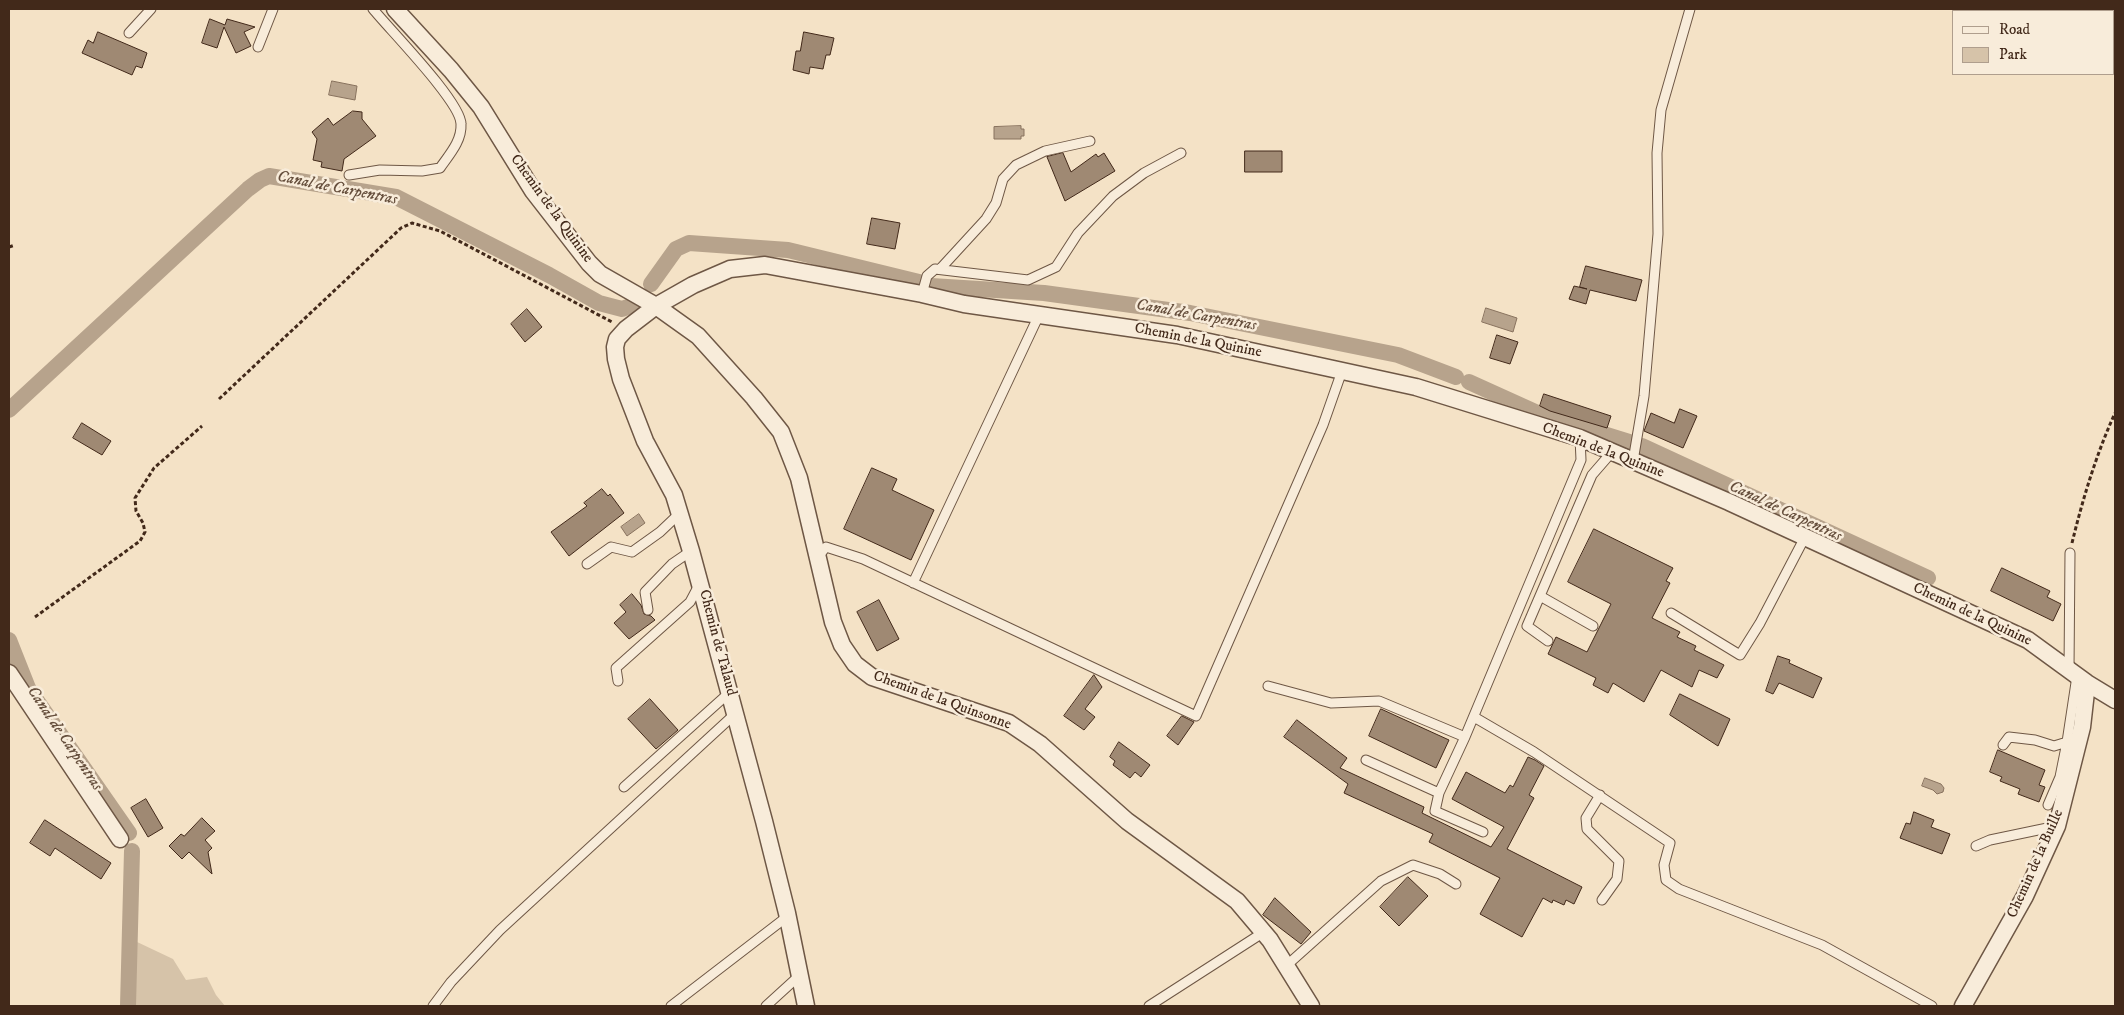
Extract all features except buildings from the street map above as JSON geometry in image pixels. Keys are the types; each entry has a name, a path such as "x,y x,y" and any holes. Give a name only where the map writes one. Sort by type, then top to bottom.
{"street":[{"name":"Chemin de la Quinine","path":"395,9 452,70 481,107 534,190 588,263 600,274 656,306 693,285 730,268 765,265 922,294 964,304 1177,335 1416,387 1580,438 1805,537 2028,640 2115,700"},
{"name":"Chemin de Talaud","path":"656,306 626,329 617,339 614,347 621,379 645,441 674,495 701,583 788,916 806,1006"},
{"name":"Chemin de la Quinsonne","path":"656,306 698,336 754,398 781,432 799,478 833,622 842,646 855,664 872,677 1009,723 1040,744 1127,821 1237,901 1264,932 1311,1006"},
{"path":"9,673 120,839"},
{"name":"Chemin de la Buille","path":"1964,1006 2025,896 2057,826 2082,727 2078,676"}],"lane":[{"path":"129,33 151,9"},
{"path":"258,47 273,9"},
{"path":"349,175 380,170 422,171 440,168 460,138 462,122 451,102 373,9"},
{"path":"1633,461 1644,396 1658,234 1657,153 1660,110 1690,9"},
{"path":"941,268 986,219 996,203 1003,179 1016,165 1045,151 1090,141"},
{"path":"922,294 930,271 941,268 982,276 1028,280 1056,267 1078,234 1113,196 1144,173 1181,153"},
{"path":"913,583 1039,315"},
{"path":"818,557 826,547 863,559 1196,716 1323,425 1342,371"},
{"path":"1482,832 1435,810 1439,793 1474,717 1581,460 1580,438"},
{"path":"1548,641 1527,626 1592,475 1612,452"},
{"path":"587,564 611,547 632,552 660,532 680,513"},
{"path":"1671,613 1740,655 1760,623 1805,537"},
{"path":"648,610 644,592 672,564 691,551"},
{"path":"2048,805 2060,777 2078,676 2070,553"},
{"path":"618,681 616,668 690,602 701,583"},
{"path":"1540,596 1593,626"},
{"path":"1268,686 1331,703 1379,701 1465,737"},
{"path":"624,787 730,692"},
{"path":"433,1006 451,982 500,930 736,713"},
{"path":"1474,717 1534,752 1670,843 1664,865 1666,880 1679,889 1822,945 1932,1006"},
{"path":"2003,745 2009,737 2035,740 2054,746 2067,742"},
{"path":"1366,760 1439,793"},
{"path":"1600,795 1586,818 1588,828 1619,861 1617,878 1602,900"},
{"path":"1976,846 1990,840 2057,826"},
{"path":"1286,966 1381,880 1413,865 1440,874 1456,884"},
{"path":"671,1006 788,916"},
{"path":"1148,1006 1264,932"},
{"path":"766,1006 800,975"}],"path":[{"path":"219,399 401,228 412,223 440,231 626,329"},
{"path":"9,247 15,245"},
{"path":"2070,553 2088,482 2099,449 2115,413"},
{"path":"36,617 140,541 145,532 136,511 135,498 154,468 202,426"}],"green space":[{"path":"135,941 173,959 186,980 207,977 216,995 225,1006 135,1006"}],"shaded area":[{"path":"332,81 357,86 355,100 329,95"},
{"path":"1021,126 1021,129 1024,129 1024,136 1021,136 1021,139 994,139 994,127"},
{"path":"1486,308 1517,318 1513,332 1482,322"},
{"path":"639,514 645,523 627,536 621,527"},
{"path":"1925,778 1941,784 1944,788 1943,792 1937,794 1933,790 1922,786"}],"waterway":[{"name":"Canal de Carpentras","path":"9,410 248,189 269,176 396,197 549,275 599,303 622,309 639,303"},
{"name":"Canal de Carpentras","path":"651,284 676,249 689,243 788,250 919,282"},
{"name":"Canal de Carpentras","path":"931,286 1044,293 1190,313 1398,355 1456,377"},
{"name":"Canal de Carpentras","path":"1469,382 1542,415 1629,442"},
{"name":"Canal de Carpentras","path":"1642,446 1928,578"},
{"name":"Canal de Carpentras","path":"9,640 28,688 129,833"},
{"name":"Canal de Carpentras","path":"128,1006 132,851"}]}
